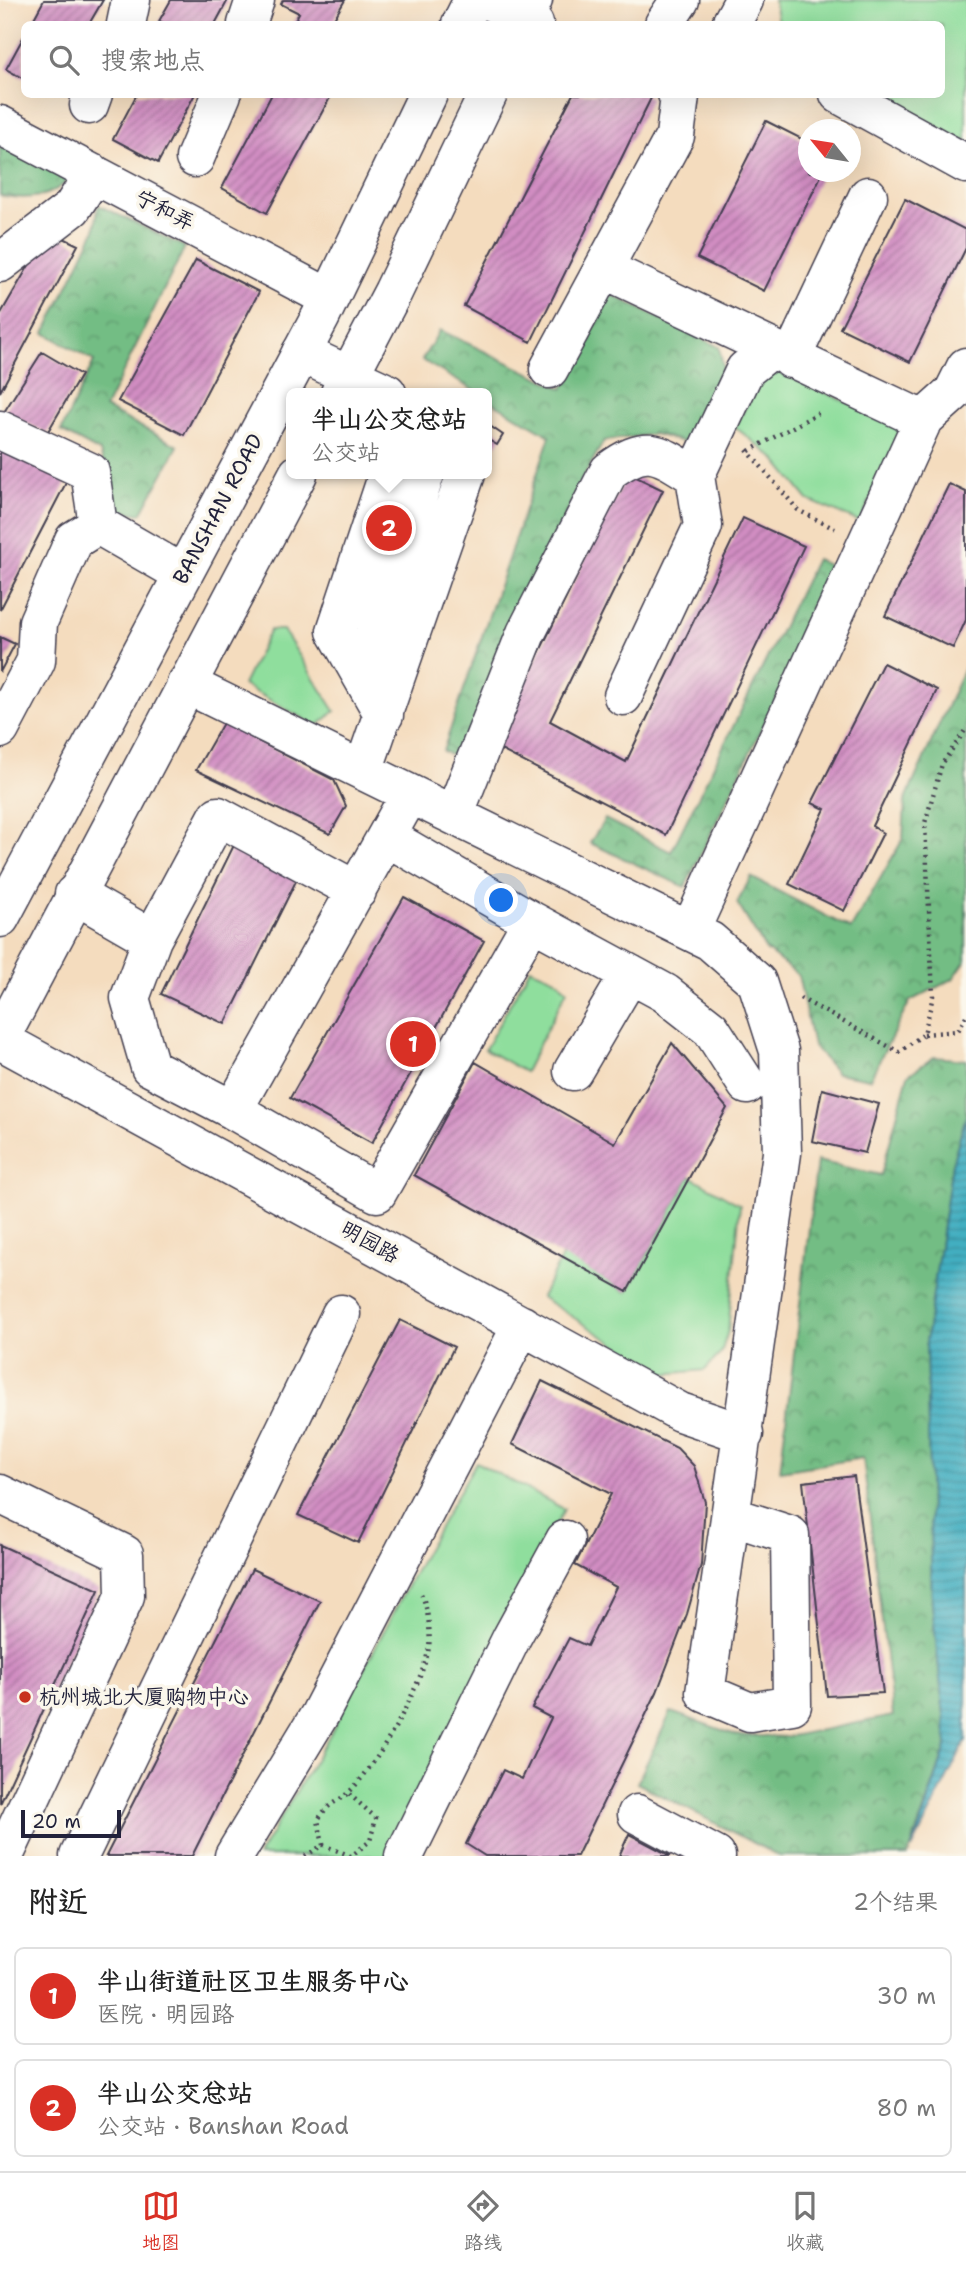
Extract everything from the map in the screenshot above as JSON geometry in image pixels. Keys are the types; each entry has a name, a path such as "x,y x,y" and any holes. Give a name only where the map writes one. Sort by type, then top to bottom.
{"street":[{"path":"127,21 131,0"},
{"path":"248,21 255,0"},
{"path":"462,21 473,0"},
{"path":"488,0 528,17"},
{"path":"666,21 680,0"},
{"path":"733,21 744,0"},
{"path":"195,158 220,98"},
{"name":"BANSHAN ROAD","path":"0,918 301,352 426,98"},
{"path":"345,384 486,98"},
{"path":"550,369 675,136 680,98"},
{"path":"846,98 966,164"},
{"name":"宁和弄","path":"0,125 329,298"},
{"path":"0,263 72,208 94,173"},
{"path":"623,696 704,526 695,476 746,370 781,354 868,196"},
{"path":"604,269 923,420"},
{"path":"301,352 345,384 364,388"},
{"path":"690,931 923,420 953,393 966,367"},
{"path":"0,430 90,472 98,526"},
{"path":"454,815 526,633 608,471 631,454 661,454 695,476"},
{"path":"0,1039 74,894 295,479"},
{"path":"384,715 336,631 386,479"},
{"path":"362,676 423,479"},
{"path":"363,771 464,479"},
{"path":"98,526 183,575"},
{"path":"0,729 36,661 38,622 74,540 98,526"},
{"path":"187,684 710,941 757,982 779,1051 782,1153 705,1693 750,1712 792,1705 790,1535 732,1516"},
{"path":"233,1110 410,794"},
{"path":"357,891 218,816 152,939 130,998 150,1067 233,1110 377,1193"},
{"path":"387,837 532,921 665,993 711,1029 747,1084"},
{"path":"74,894 152,939"},
{"path":"360,1236 377,1193 532,921"},
{"path":"573,1071 630,974"},
{"name":"明园路","path":"0,1039 680,1412 744,1434"},
{"path":"79,1856 341,1314"},
{"path":"234,1856 320,1714 522,1325"},
{"path":"0,1494 124,1554 125,1596 4,1856"},
{"path":"404,1856 512,1637 565,1541"},
{"path":"637,1814 716,1856"}],"path":[{"path":"749,452 859,390"},
{"path":"714,436 749,452 798,510 866,545"},
{"path":"924,1034 933,996 925,823 942,764 966,729"},
{"path":"757,982 796,996 899,1052 924,1034 958,1031 966,1016"},
{"path":"323,1845 318,1820 327,1804 348,1793 376,1757 419,1682 429,1649 424,1597 398,1566"},
{"path":"323,1845 351,1856 370,1841 376,1818 348,1793"},
{"path":"305,1856 323,1845"}],"green space":[{"path":"774,0 966,0 966,143 883,98 945,98 945,21 778,21"},
{"path":"0,145 70,179 55,190 39,196 22,198 0,195"},
{"path":"98,205 185,247 105,408 178,446 141,514 119,511 100,452 61,431 94,361 45,333 95,230"},
{"path":"610,294 719,347 723,367 691,444 655,434 604,441 581,481 459,759 443,751 550,436 492,402 492,388 470,388 422,360 440,330 563,389"},
{"path":"777,371 903,427 860,522 808,500 774,458 735,427 761,377"},
{"path":"816,559 838,570 685,887 590,843 605,819 671,852"},
{"path":"270,630 283,630 335,711 317,726 243,685"},
{"path":"966,664 966,960 953,979 910,1001 870,1079 837,1073 813,1046 798,975 766,950 737,903 751,877 851,929 903,839 905,801"},
{"path":"530,968 556,979 567,990 525,1072 485,1049"},
{"path":"934,1057 966,1060 966,1116 952,1164 926,1342 932,1604 947,1744 908,1856 779,1856 637,1783 671,1712 736,1735 786,1737 893,1716 863,1458 780,1471 817,1161 881,1175 908,1075"},
{"path":"690,1176 740,1205 728,1331 721,1353 705,1370 663,1374 541,1297 563,1255 627,1292"},
{"path":"476,1462 564,1509 388,1856 258,1856 329,1736 424,1554"}],"water":[{"path":"966,1116 966,1740 912,1849 947,1744 932,1604 926,1342 952,1164"}],"building":[{"path":"44,0 103,0 91,21 33,21"},
{"path":"171,0 228,0 217,21 159,21"},
{"path":"283,0 345,0 334,19 338,21 295,21 299,13 281,4"},
{"path":"21,42 21,77 6,69"},
{"path":"135,98 193,98 158,163 113,139"},
{"path":"270,98 330,98 267,213 222,188"},
{"path":"571,98 651,98 531,342 464,306"},
{"path":"766,121 798,137 798,182 818,182 764,291 697,258"},
{"path":"905,199 966,230 966,248 910,362 840,328"},
{"path":"49,231 78,245 0,392 0,315"},
{"path":"196,260 259,292 184,435 118,401"},
{"path":"42,352 81,375 47,433 4,412"},
{"path":"492,427 503,435 497,445 492,442"},
{"path":"0,447 68,479 0,610"},
{"path":"628,473 663,490 550,721 626,762 743,518 804,546 666,835 493,746"},
{"path":"949,484 966,492 966,620 953,648 885,616"},
{"path":"0,637 15,644 0,672"},
{"path":"883,663 937,690 872,826 883,833 844,911 789,884 825,809 812,803"},
{"path":"223,723 334,780 346,806 330,834 196,770"},
{"path":"235,843 299,875 225,1024 161,994"},
{"path":"404,897 484,941 372,1143 290,1098"},
{"path":"672,1043 727,1108 627,1292 414,1175 475,1062 615,1143"},
{"path":"822,1089 879,1104 865,1153 812,1141"},
{"path":"400,1320 454,1347 358,1543 298,1515"},
{"path":"542,1381 677,1448 694,1466 705,1502 701,1565 687,1614 657,1692 577,1856 485,1856 466,1844 503,1770 522,1779 551,1718 532,1708 569,1638 587,1646 616,1587 575,1565 611,1494 512,1444"},
{"path":"854,1476 883,1693 827,1696 803,1482"},
{"name":"杭州城北大厦购物中心","path":"0,1545 99,1590 0,1804"},
{"path":"252,1569 320,1601 192,1856 106,1856"},
{"path":"629,1834 671,1856 619,1856"}],"place":[{"name":"半山公交总站","path":"389,528"},
{"name":"半山街道社区卫生服务中心","path":"413,1044"},
{"name":"杭州城北大厦购物中心","path":"25,1697"}]}
